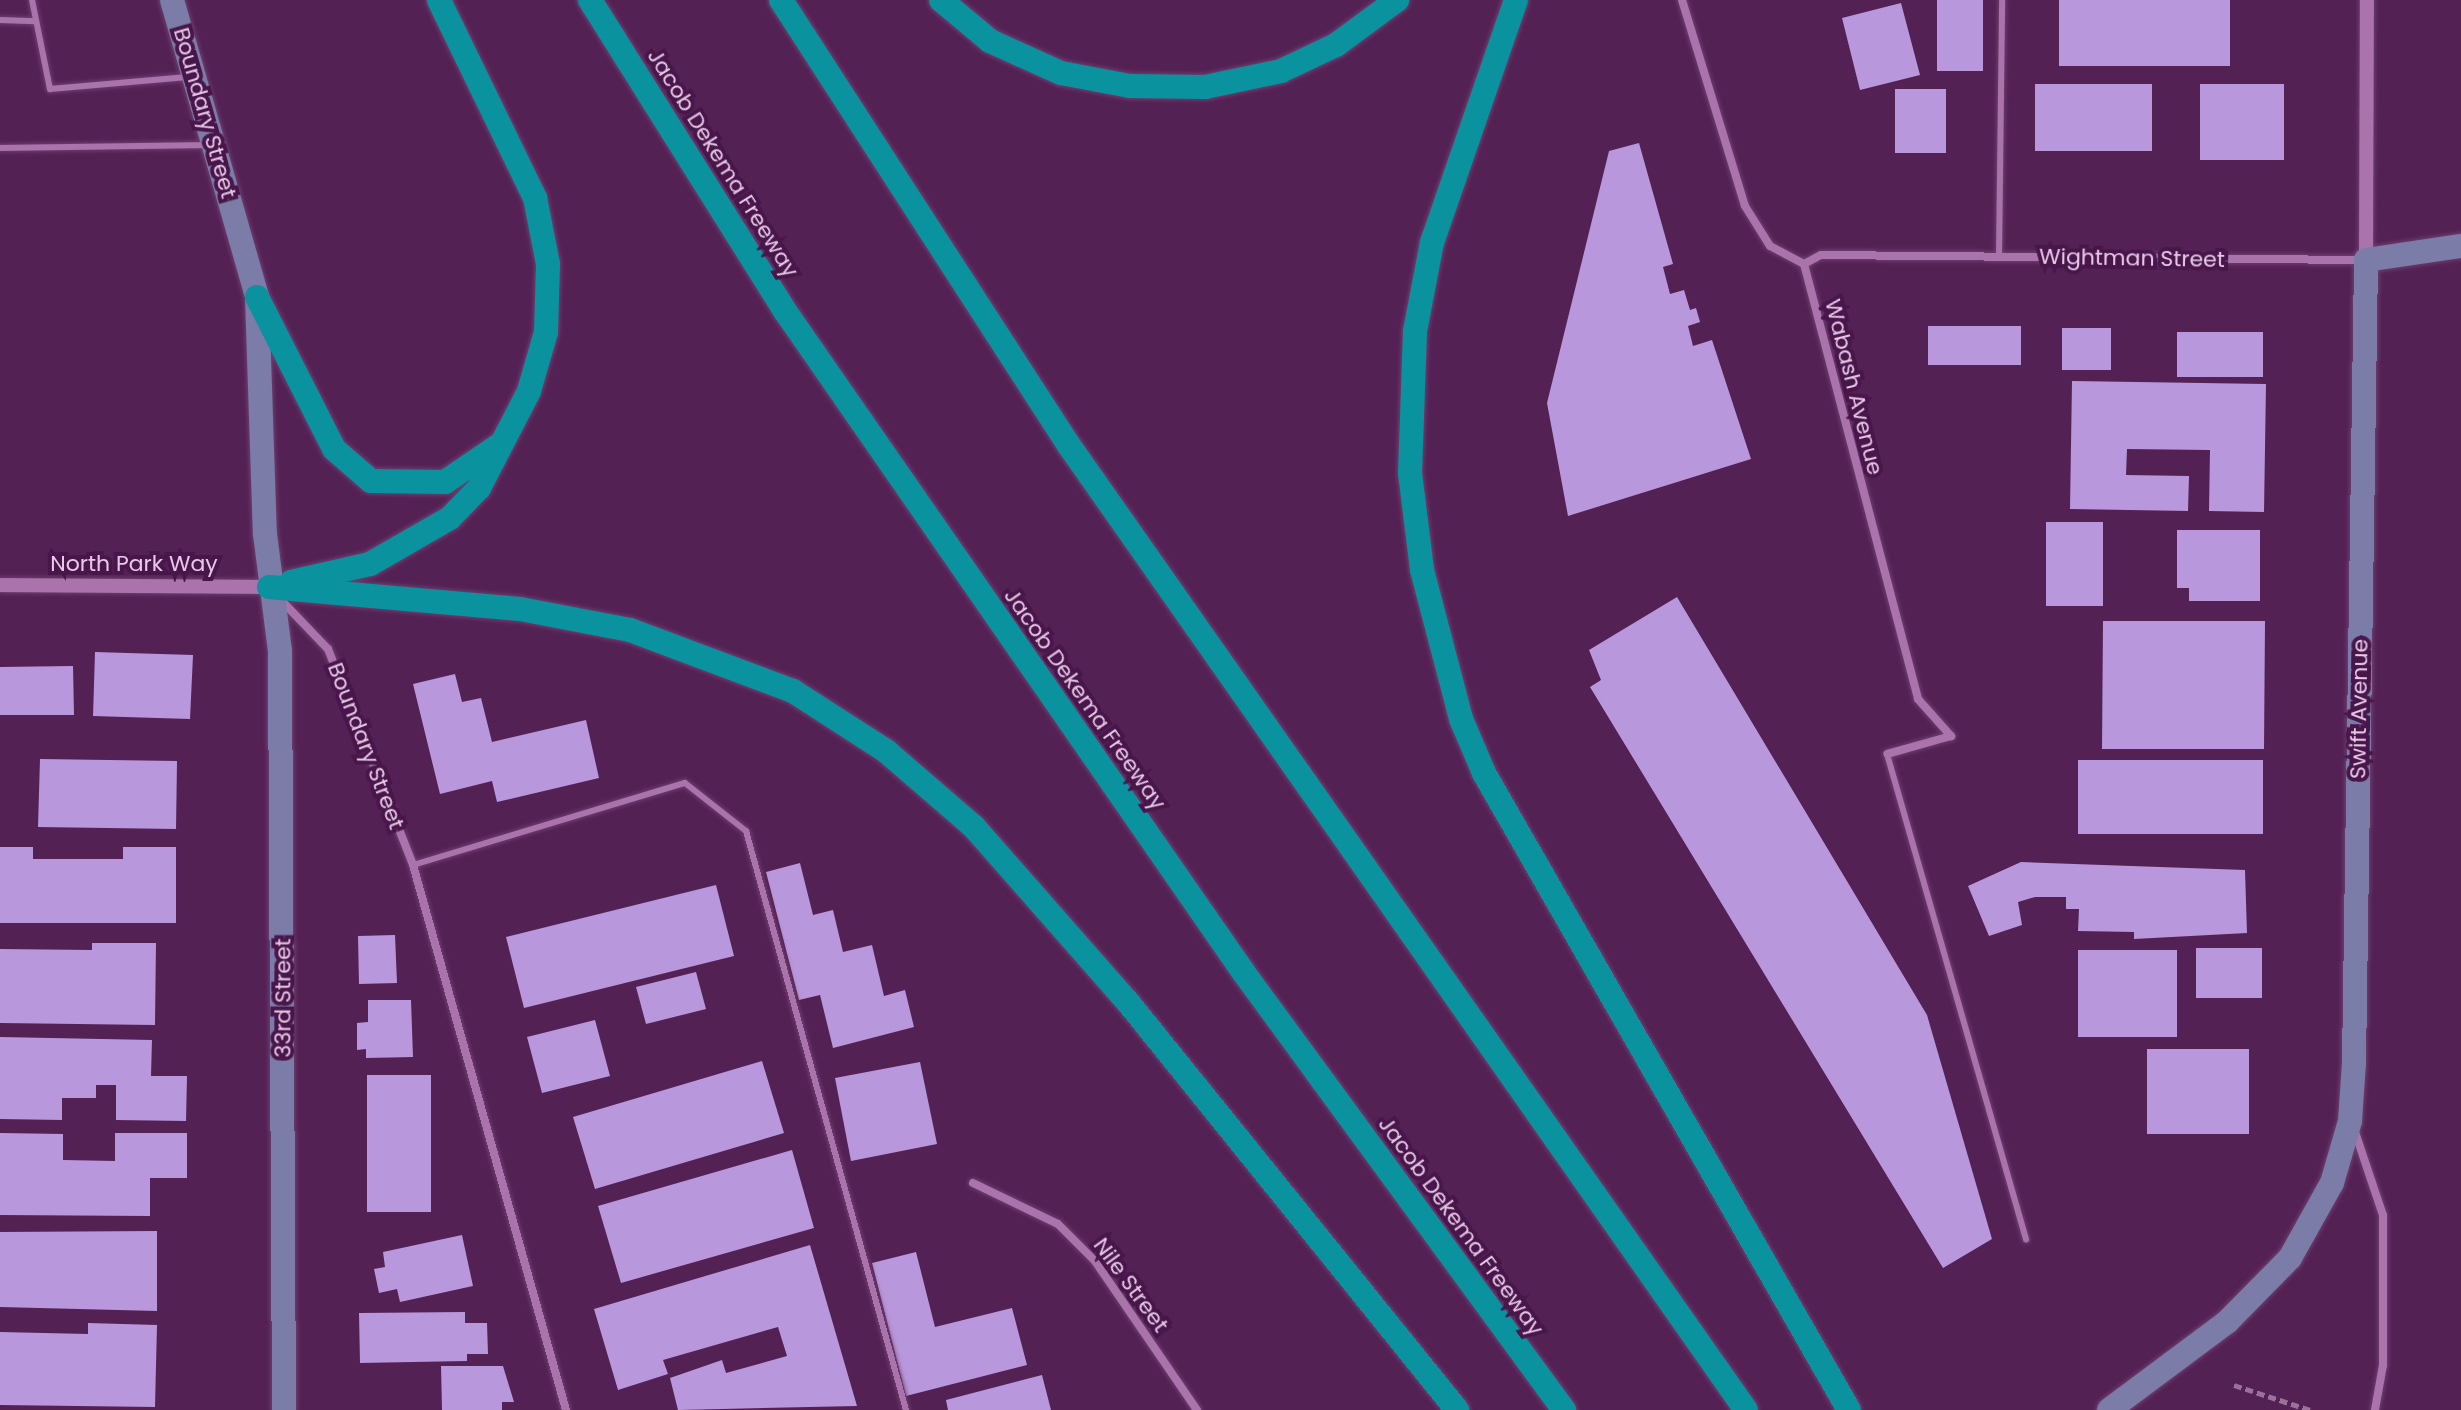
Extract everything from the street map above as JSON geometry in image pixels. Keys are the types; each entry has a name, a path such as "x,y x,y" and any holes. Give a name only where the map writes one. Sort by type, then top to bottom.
{"highway":[{"path":"269,587 370,564 450,518 479,488 529,391 546,332 548,264 535,198 439,0"},
{"name":"Jacob Dekema Freeway","path":"590,0 785,311 1244,973 1564,1410"},
{"path":"781,0 1068,444 1746,1410"},
{"path":"941,0 990,41 1061,73 1130,86 1205,87 1281,71 1336,45 1397,0"},
{"path":"1516,0 1432,242 1415,331 1410,473 1422,570 1461,719 1484,773 1849,1410"},
{"path":"257,297 334,449 371,481 445,482 503,442"},
{"path":"269,587 520,609 630,630 793,691 886,751 974,827 1127,1001 1457,1410"}],"main road":[{"name":"Boundary Street","path":"172,0 257,297 269,587"},
{"name":"Wightman Street","path":"2366,260 2461,246"},
{"name":"Swift Avenue","path":"2350,1121 2366,260"},
{"name":"33rd Street","path":"269,587 280,666 284,1410"},
{"path":"2109,1410 2227,1322 2290,1258 2332,1183 2350,1121"}],"street":[{"path":"1682,0 1745,206 1770,246 1804,264"},
{"name":"Swift Avenue","path":"2366,260 2367,0"},
{"name":"Wightman Street","path":"1804,264 1821,255 2366,260"},
{"name":"Wabash Avenue","path":"1804,264 1918,699 1951,736 1887,754"},
{"name":"North Park Way","path":"0,585 269,587"},
{"name":"Boundary Street","path":"269,587 328,649 413,865 566,1410"},
{"name":"Swift Avenue","path":"2350,1121 2374,1173 2383,1215 2383,1365 2375,1410"},
{"name":"Nile Street","path":"973,1183 1058,1224 1095,1261 1197,1410"}],"lane":[{"path":"32,0 50,89 194,76"},
{"path":"1999,257 2002,0"},
{"path":"0,20 36,21"},
{"path":"0,148 214,145"},
{"path":"1887,754 2026,1239"},
{"path":"413,865 685,783 746,831 906,1410"}],"path":[{"path":"2234,1385 2310,1410"}],"building":[{"path":"1937,0 1983,0 1983,71 1937,71"},
{"path":"2059,0 2230,0 2230,66 2059,66"},
{"path":"1901,3 1920,75 1860,90 1842,18"},
{"path":"2035,84 2152,84 2152,151 2035,151"},
{"path":"2200,84 2284,84 2284,160 2200,160"},
{"path":"1895,89 1946,89 1946,153 1895,153"},
{"path":"1639,143 1673,264 1663,267 1670,294 1684,290 1690,310 1696,308 1700,322 1688,326 1693,346 1712,340 1751,459 1568,516 1547,403 1609,151"},
{"path":"1928,326 2021,326 2021,365 1928,365"},
{"path":"2062,328 2111,328 2111,370 2062,370"},
{"path":"2177,332 2263,332 2263,377 2177,377"},
{"path":"2072,381 2266,384 2264,512 2209,511 2210,450 2127,449 2126,475 2189,476 2188,511 2070,509"},
{"path":"2046,522 2103,522 2103,606 2046,606"},
{"path":"2177,530 2260,530 2260,601 2189,601 2189,588 2177,588"},
{"path":"1677,597 1927,1015 1992,1239 1943,1268 1590,687 1601,680 1589,650"},
{"path":"2103,621 2265,621 2264,749 2102,749"},
{"path":"95,652 193,655 190,719 93,716"},
{"path":"73,666 74,715 0,715 0,667"},
{"path":"455,674 462,702 481,698 492,742 586,720 599,778 497,802 492,781 440,794 413,684"},
{"path":"40,759 177,761 176,829 38,827"},
{"path":"2078,760 2263,760 2263,834 2078,834"},
{"path":"0,847 33,847 33,859 123,859 123,847 176,847 176,923 0,923"},
{"path":"2021,862 2245,870 2247,933 2134,939 2134,932 2078,931 2079,909 2066,909 2066,897 2035,897 2018,902 2022,925 1989,936 1968,886"},
{"path":"800,863 813,915 833,910 843,952 872,945 884,996 905,990 914,1027 833,1048 820,995 799,1000 766,872"},
{"path":"716,885 734,956 524,1008 506,937"},
{"path":"395,935 397,983 359,984 358,936"},
{"path":"92,943 156,943 155,1025 0,1023 0,949 92,950"},
{"path":"2196,948 2262,948 2262,998 2196,998"},
{"path":"2078,950 2177,950 2177,1037 2078,1037"},
{"path":"696,972 706,1009 646,1024 636,987"},
{"path":"368,1000 411,1000 413,1057 366,1058 366,1049 357,1050 357,1023 368,1022"},
{"path":"595,1020 610,1076 542,1093 527,1037"},
{"path":"0,1037 152,1040 151,1076 187,1076 186,1121 116,1120 116,1085 96,1085 96,1098 62,1098 62,1120 0,1119"},
{"path":"2147,1049 2249,1049 2249,1134 2147,1134"},
{"path":"762,1061 784,1133 595,1189 573,1117"},
{"path":"920,1062 937,1144 851,1161 835,1078"},
{"path":"367,1075 431,1075 431,1212 367,1212"},
{"path":"0,1133 63,1134 63,1160 115,1161 115,1133 187,1133 187,1178 150,1178 150,1216 0,1215"},
{"path":"792,1150 814,1228 621,1283 598,1206"},
{"path":"157,1231 157,1311 0,1307 0,1232"},
{"path":"462,1235 473,1286 400,1302 397,1289 379,1293 374,1269 385,1267 383,1252"},
{"path":"810,1245 857,1406 678,1410 670,1378 722,1360 726,1373 787,1356 778,1327 663,1360 668,1374 618,1390 594,1309"},
{"path":"916,1252 935,1327 1012,1308 1027,1365 906,1396 872,1263"},
{"path":"465,1312 465,1323 487,1323 488,1354 467,1354 467,1361 360,1363 359,1313"},
{"path":"88,1323 157,1325 155,1407 0,1405 0,1332 88,1334"},
{"path":"441,1366 503,1366 514,1402 502,1402 502,1410 442,1410"},
{"path":"1042,1375 1051,1410 948,1410 946,1400"}]}
